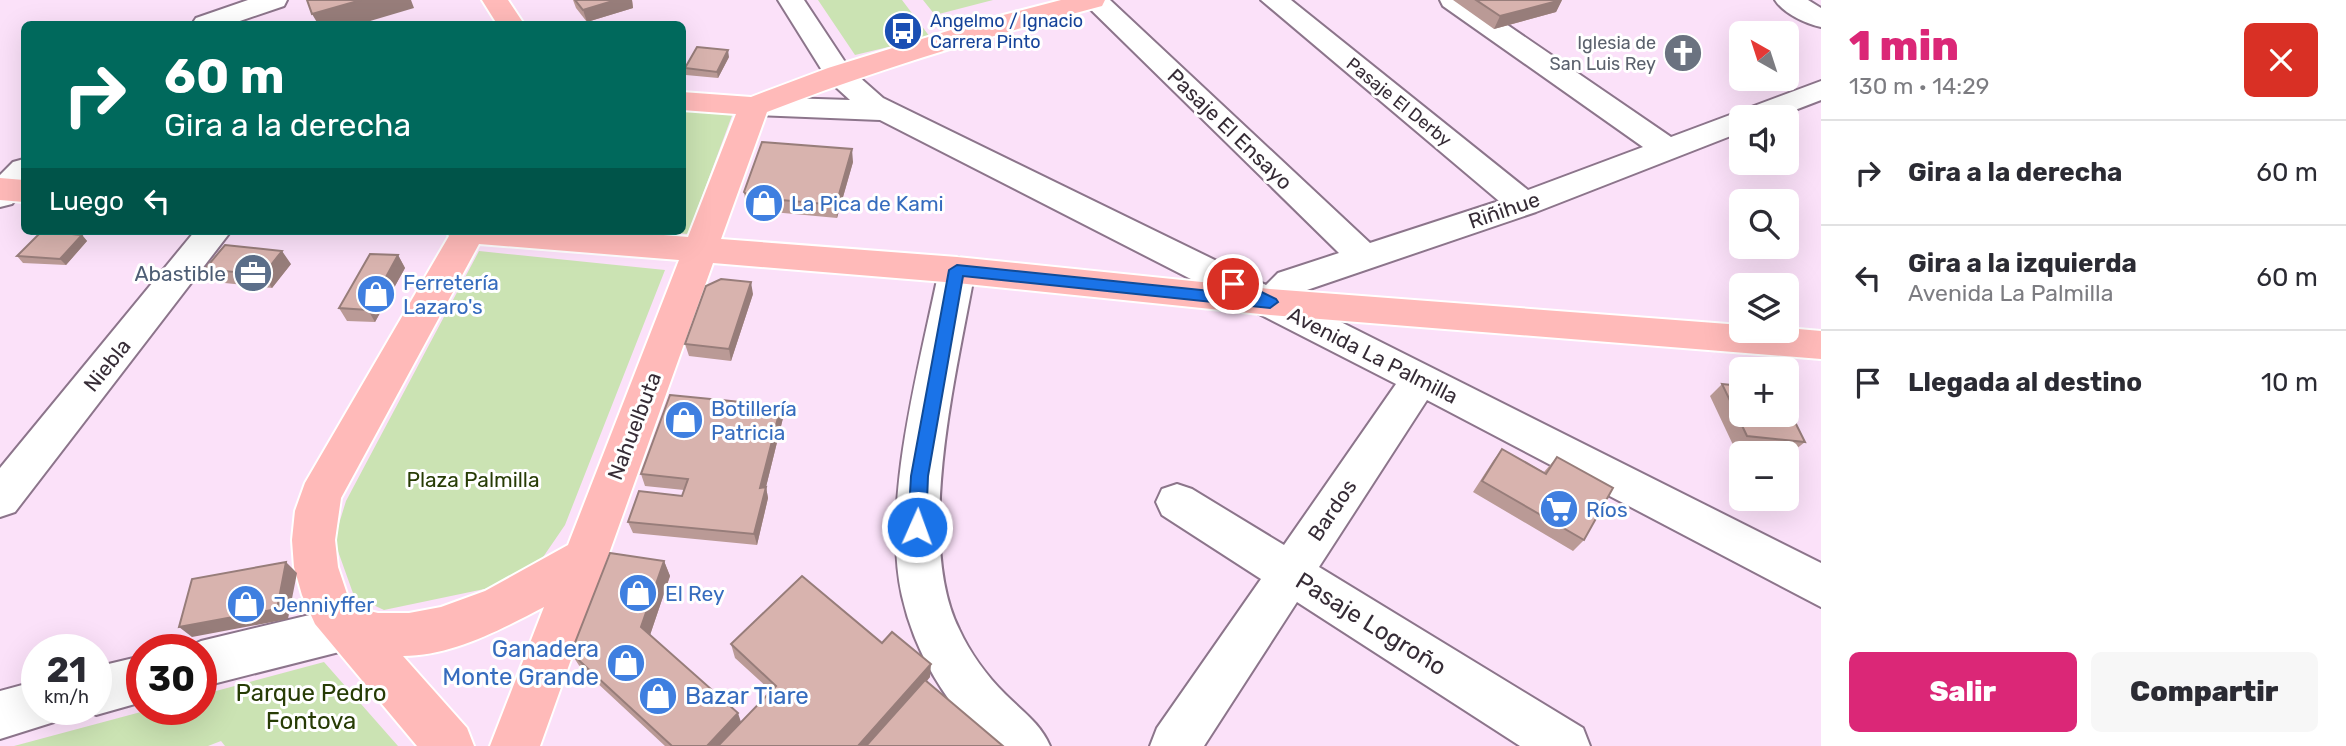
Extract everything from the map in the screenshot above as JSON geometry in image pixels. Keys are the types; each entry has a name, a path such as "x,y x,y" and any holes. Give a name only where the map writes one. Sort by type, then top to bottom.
{"main road":[{"path":"495,0 508,21"},
{"path":"686,101 754,106 838,75 990,27 1093,0"},
{"name":"Nahuelbuta","path":"515,746 754,106"},
{"path":"449,746 331,609 320,588 313,565 311,542 320,496 467,235"},
{"path":"524,235 957,270 1270,302 1821,345"},
{"path":"347,628 377,635 399,636 446,627 503,605 584,559"}],"street":[{"path":"214,21 274,0"},
{"name":"Avenida La Palmilla","path":"791,0 838,75 860,96 885,111 1270,302 1821,586"},
{"name":"Pasaje El Ensayo","path":"1093,0 1365,258"},
{"name":"Pasaje El Derby","path":"1274,0 1524,204"},
{"path":"1453,0 1667,149"},
{"path":"1788,0 1821,19"},
{"path":"1782,105 1821,90"},
{"name":"Avenida La Palmilla","path":"754,106 885,111"},
{"name":"Riñihue","path":"1270,302 1291,282 1524,204 1729,126"},
{"name":"Niebla","path":"0,499 211,235"},
{"path":"957,270 919,476 919,578 927,613 942,648 961,679 985,709 1025,746"},
{"name":"Bardos","path":"1175,746 1420,379"},
{"name":"Pasaje Logroño","path":"1177,502 1565,746"},
{"path":"217,660 347,628"},
{"path":"0,715 21,709"}],"green space":[{"path":"818,0 902,0 930,37 855,55"},
{"path":"923,0 993,0 935,15"},
{"path":"686,109 733,113 688,234"},
{"name":"Plaza Palmilla","path":"479,251 665,270 565,525 537,566 494,587 384,610 354,596 334,540 346,501"},
{"name":"Parque Pedro Fontova","path":"324,662 398,746 225,746 221,741 208,746 14,746 92,725 112,725 112,720 126,716 126,725 217,725 217,691"}],"building":[{"path":"307,0 361,0 312,14"},
{"path":"575,0 616,0 583,10"},
{"path":"1476,0 1561,0 1500,16"},
{"path":"697,47 728,50 717,72 686,66"},
{"path":"762,142 852,149 836,205 749,197 744,192"},
{"path":"38,235 82,235 60,259 17,256"},
{"path":"225,245 282,251 263,275 205,269"},
{"path":"370,254 398,255 368,310 339,308"},
{"path":"721,279 751,282 729,349 685,344 706,286"},
{"path":"1722,384 1729,385 1729,399"},
{"path":"670,395 781,406 760,488 766,487 754,534 628,522 639,491 682,496 688,479 641,474"},
{"path":"1743,427 1798,427 1805,442 1799,441 1747,436"},
{"path":"1502,449 1546,474 1557,457 1613,488 1584,540 1482,481"},
{"path":"610,553 664,561 641,627 738,713 707,746 672,746 571,653"},
{"name":"Jenniyffer","path":"286,562 277,609 179,627 192,579"},
{"path":"802,576 882,643 892,632 931,664 858,746 718,746 776,686 731,644"},
{"path":"925,680 1003,746 866,746"}],"place":[{"name":"Angelmo / Ignacio Carrera Pinto","path":"903,31"},
{"name":"Iglesia de San Luis Rey","path":"1683,53"},
{"name":"La Pica de Kami","path":"764,203"},
{"name":"Abastible","path":"253,273"},
{"name":"Ferretería Lazaro's","path":"376,294"},
{"name":"Botillería Patricia","path":"684,420"},
{"name":"Ríos","path":"1559,509"},
{"name":"El Rey","path":"638,593"},
{"name":"Jenniyffer","path":"246,604"},
{"name":"Ganadera Monte Grande","path":"626,663"},
{"name":"Bazar Tiare","path":"658,696"}],"route":[{"path":"917,527 919,476 957,270 1270,302 1233,284"}]}
